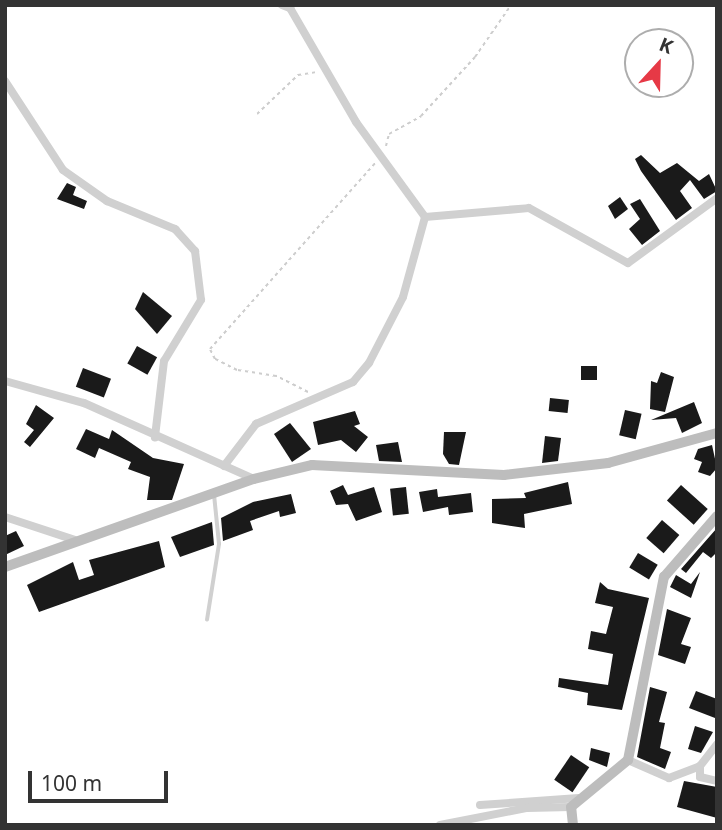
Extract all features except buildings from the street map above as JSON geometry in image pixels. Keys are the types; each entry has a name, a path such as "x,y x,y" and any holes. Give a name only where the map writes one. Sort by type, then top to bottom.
{"street":[{"path":"282,5 290,8 356,122 384,154 425,217"},
{"path":"5,81 63,170 107,201 175,229 195,251 201,300 164,361 155,437"},
{"path":"425,217 529,208 628,263 717,198"},
{"path":"224,466 256,424 353,382 382,342 425,217"},
{"path":"5,381 84,403 254,479"},
{"path":"5,566 214,492 312,465 428,473 545,471 608,463 717,433"},
{"path":"440,825 527,808 575,803 628,760 664,578 717,516"},
{"path":"5,517 75,540"},
{"path":"628,760 668,778 700,766 717,744"},
{"path":"700,766 700,777 717,780"},
{"path":"480,805 575,803"},
{"path":"573,825 575,803"}],"lane":[{"path":"206,620 219,544 214,492"}],"path":[{"path":"316,400 275,376 237,369 215,359 210,349 384,154 389,134 421,116 511,5"},
{"path":"257,114 298,75 326,70"}]}
